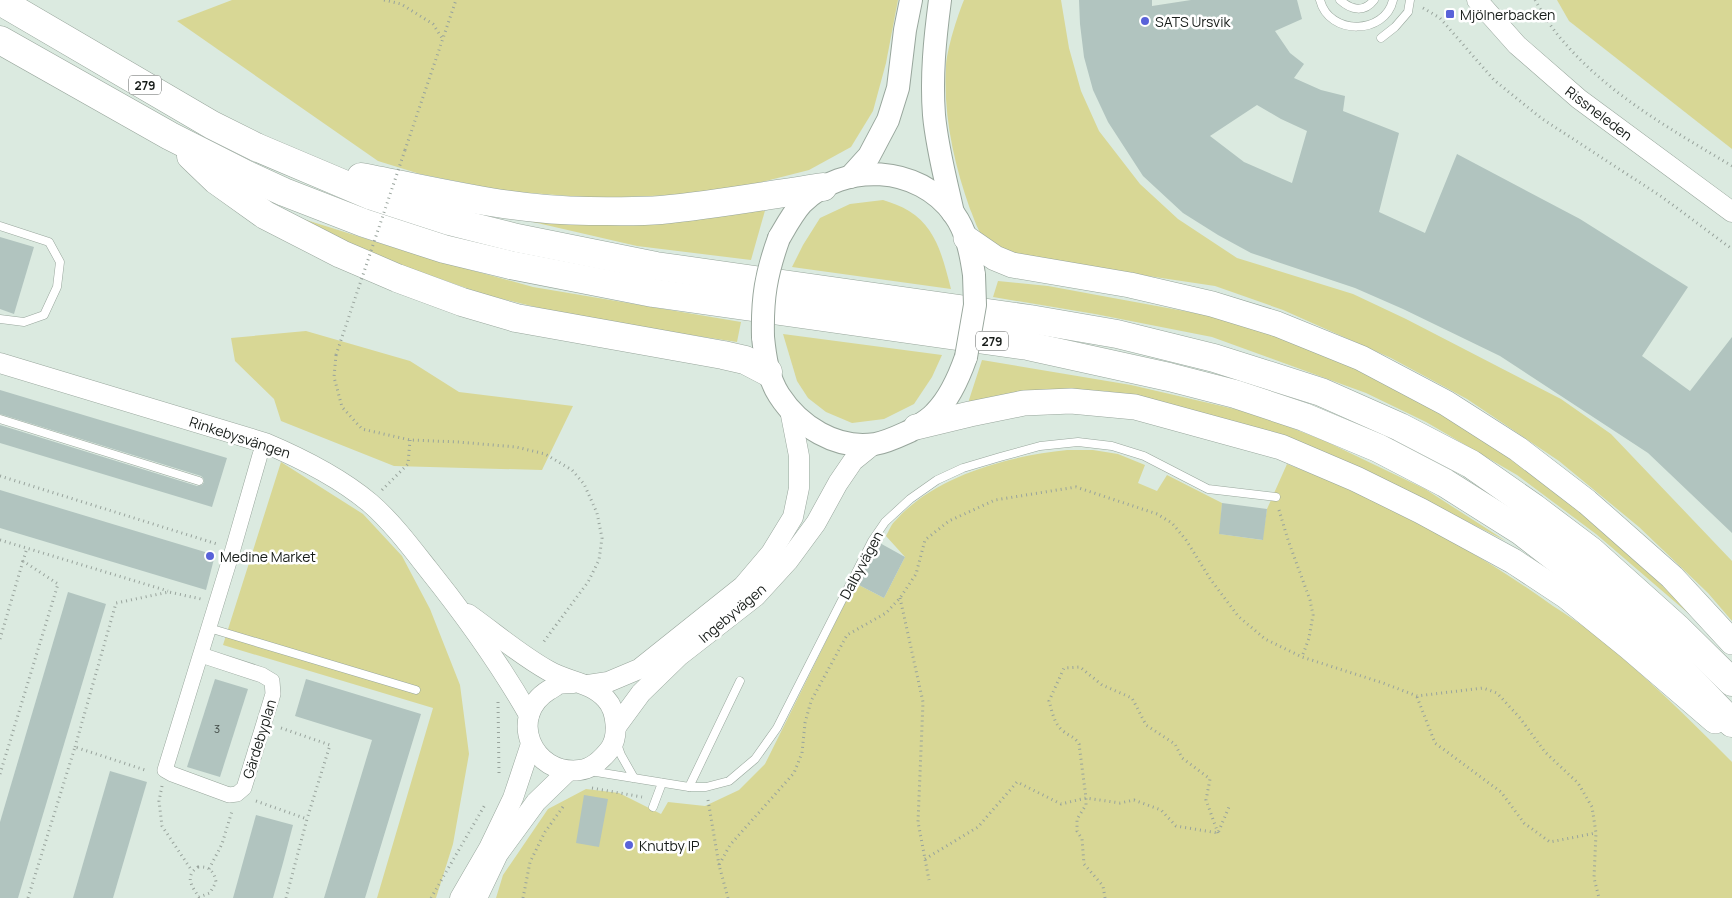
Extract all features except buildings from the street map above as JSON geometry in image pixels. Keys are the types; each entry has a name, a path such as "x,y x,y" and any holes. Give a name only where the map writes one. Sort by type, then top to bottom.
{"highway":[{"name":"279","path":"0,1 212,125 256,147 372,196 449,222 517,238 656,266 1030,319 1116,334 1214,358 1321,392 1400,427 1470,464 1534,508 1591,551 1678,628 1732,682"},
{"name":"279","path":"0,40 170,136 284,192 364,223 444,249 510,265 653,293 1028,346 1169,377 1235,394 1304,417 1378,448 1445,482 1521,531 1590,585 1652,640 1732,723"},
{"path":"170,136 216,180 265,215 341,254 397,278 462,302 516,318 723,355 745,360 768,372"},
{"path":"293,163 473,200 526,207 587,211 659,210 823,187"}],"main road":[{"path":"850,176 869,156 888,120 898,88 905,30 912,0"},
{"path":"940,0 934,40 934,117 953,213 966,238 974,275 974,305 966,357 949,395 935,414 898,437 874,444 832,440 802,423 777,393 768,372 763,337 764,291 769,266 779,238 792,217 803,203 823,187 850,176 870,173 888,174 907,179 922,186 953,213"},
{"path":"966,238 995,258 1012,265 1130,285 1212,304 1276,324 1361,358 1438,398 1518,449 1587,502 1672,577 1732,642"},
{"path":"916,427 1024,403 1071,400 1135,408 1281,447 1356,479 1413,507 1512,561 1566,596 1732,735"}],"street":[{"name":"Rissneleden","path":"1477,0 1517,45 1578,99 1732,212"},
{"name":"Rinkebysvängen","path":"0,363 265,443 297,456 328,473 370,504 405,540 457,605 529,715 528,729 531,744 513,798 490,848 460,898"},
{"name":"Ingebyvägen","path":"581,684 608,682 639,669 742,586 771,553 792,517 799,488 798,456 790,410"},
{"path":"165,770 265,443"},
{"name":"Ingebyvägen","path":"616,733 641,693 679,656 756,596 776,575 816,523 838,483 853,462 874,444"},
{"name":"Rinkebysvängen","path":"457,605 550,672 597,690 608,701 613,713 616,733"},
{"name":"Gärdebyplan","path":"165,770 229,795 237,794 244,788 273,694 272,681 262,675 201,655"},
{"path":"529,715 534,704 541,696 559,684 581,684"},
{"path":"477,898 498,854 536,802 603,759 616,733"},
{"path":"531,744 539,756 551,766 579,776"}],"lane":[{"path":"1320,0 1322,6 1332,19 1348,27 1365,27 1381,20 1392,6 1393,0"},
{"path":"1340,0 1347,6 1359,9 1366,8 1374,0"},
{"path":"1381,38 1395,27 1408,12 1410,0"},
{"path":"0,226 49,242 60,262 57,287 44,315 24,322 0,318"},
{"path":"0,419 200,481"},
{"name":"Dalbyvägen","path":"579,776 634,778 689,787 706,787 729,781 755,759 777,728 872,541 885,522 910,499 937,480 963,468 1040,446 1078,442 1112,446 1144,456 1208,489 1276,497"},
{"path":"209,628 416,690"},
{"path":"689,787 740,681"},
{"path":"616,733 621,755 634,778"},
{"path":"654,804 662,783"}],"path":[{"path":"384,0 401,4 433,24 442,39"},
{"path":"456,0 336,355 334,377 342,407 362,429 410,440 516,447 545,454 572,470 584,484 597,513 602,538 599,560 588,582 530,659"},
{"path":"1535,0 1562,41 1601,79 1663,125 1732,166"},
{"path":"1418,5 1440,18 1494,80 1542,118 1662,197 1732,249"},
{"path":"380,492 408,464 410,440"},
{"path":"0,476 233,549"},
{"path":"719,865 730,844 794,773 802,753 805,723 811,701 847,636 886,613 900,598 916,574 925,540 949,521 995,500 1076,487 1157,514 1172,523 1186,540 1211,580 1238,616 1265,639 1302,657 1417,696 1483,688 1497,693 1520,718 1546,752 1578,783 1592,807 1596,833 1594,878 1599,898"},
{"path":"1276,497 1288,540 1310,600 1313,615 1309,638 1302,657"},
{"path":"0,540 169,592 217,603"},
{"path":"0,638 27,548"},
{"path":"0,774 58,584 23,560"},
{"path":"28,898 75,747 116,603 169,592"},
{"path":"900,598 924,702 918,822 929,880"},
{"path":"1105,898 1103,886 1084,864 1082,839 1077,831 1077,819 1086,805 1079,744 1074,737 1063,732 1056,722 1049,701 1064,668 1080,668 1102,685 1132,698 1146,725 1175,744 1182,758 1210,780 1206,800 1218,833"},
{"path":"499,782 498,699 510,685"},
{"path":"1417,696 1435,743 1501,792 1524,823 1550,842 1596,833"},
{"path":"264,722 330,744 307,819 286,898"},
{"path":"75,747 148,771 165,770 159,801 162,826 192,871 190,884 199,897 205,896 216,882 214,873 209,868 202,867 192,871"},
{"path":"579,776 654,804"},
{"path":"925,859 978,827 1017,782 1061,804 1086,798 1120,803 1134,800 1161,810 1176,826 1218,833"},
{"path":"706,787 719,865 728,898"},
{"path":"209,868 222,844 237,794 307,819"},
{"path":"431,898 489,798"},
{"path":"523,898 530,862 545,832 566,802"},
{"path":"1218,833 1229,807"}],"shaded area":[{"path":"232,0 898,0 886,63 873,111 851,147 809,170 742,187 677,195 595,198 505,191 420,174 378,161 177,21"},
{"path":"964,0 1061,0 1069,48 1081,91 1099,131 1140,184 1178,219 1237,258 1353,294 1406,319 1561,399 1611,434 1732,561 1732,621 1708,593 1639,527 1559,461 1467,399 1391,358 1283,310 1215,286 1007,255 987,242 976,225 959,175 946,103 947,59 958,15"},
{"path":"1557,0 1732,0 1732,149 1569,21"},
{"path":"883,200 909,211 926,226 938,245 951,289 792,267 820,218 850,204"},
{"path":"766,207 751,260 637,246 498,214"},
{"path":"300,218 424,257 533,287 741,322 737,342 585,319 486,295 339,243"},
{"path":"998,281 1048,286 1222,318 1282,335 1335,359 1410,396 1494,443 1611,535 1703,626 1596,534 1517,475 1426,422 1366,393 1212,337 1095,314 993,297"},
{"path":"306,331 410,361 459,392 573,406 542,470 394,466 281,421 274,399 235,361 231,338"},
{"path":"783,334 942,355 932,377 914,404 884,419 852,423 826,412 808,398 797,381"},
{"path":"982,360 1131,385 1256,414 1325,441 1425,489 1506,541 1400,488 1283,436 1204,413 1106,391 1066,390 968,403"},
{"path":"1067,450 1093,450 1118,454 1145,465 1138,483 1157,491 1167,475 1222,503 1220,534 1262,540 1267,509 1287,464 1391,509 1458,545 1522,584 1586,628 1632,666 1732,762 1732,898 496,898 503,875 548,809 586,789 619,793 661,814 668,802 705,806 739,790 765,764 855,583 884,598 905,557 886,536 894,522 912,504 931,491 975,470 1021,457"},
{"path":"281,462 363,514 402,556 430,609 460,685 469,754 453,844 436,898 377,898 433,708 223,645"}],"place":[{"name":"Mjölnerbacken","path":"1450,14"},
{"name":"SATS Ursvik","path":"1145,21"},
{"name":"Medine Market","path":"210,556"},
{"name":"Knutby IP","path":"629,845"}]}
